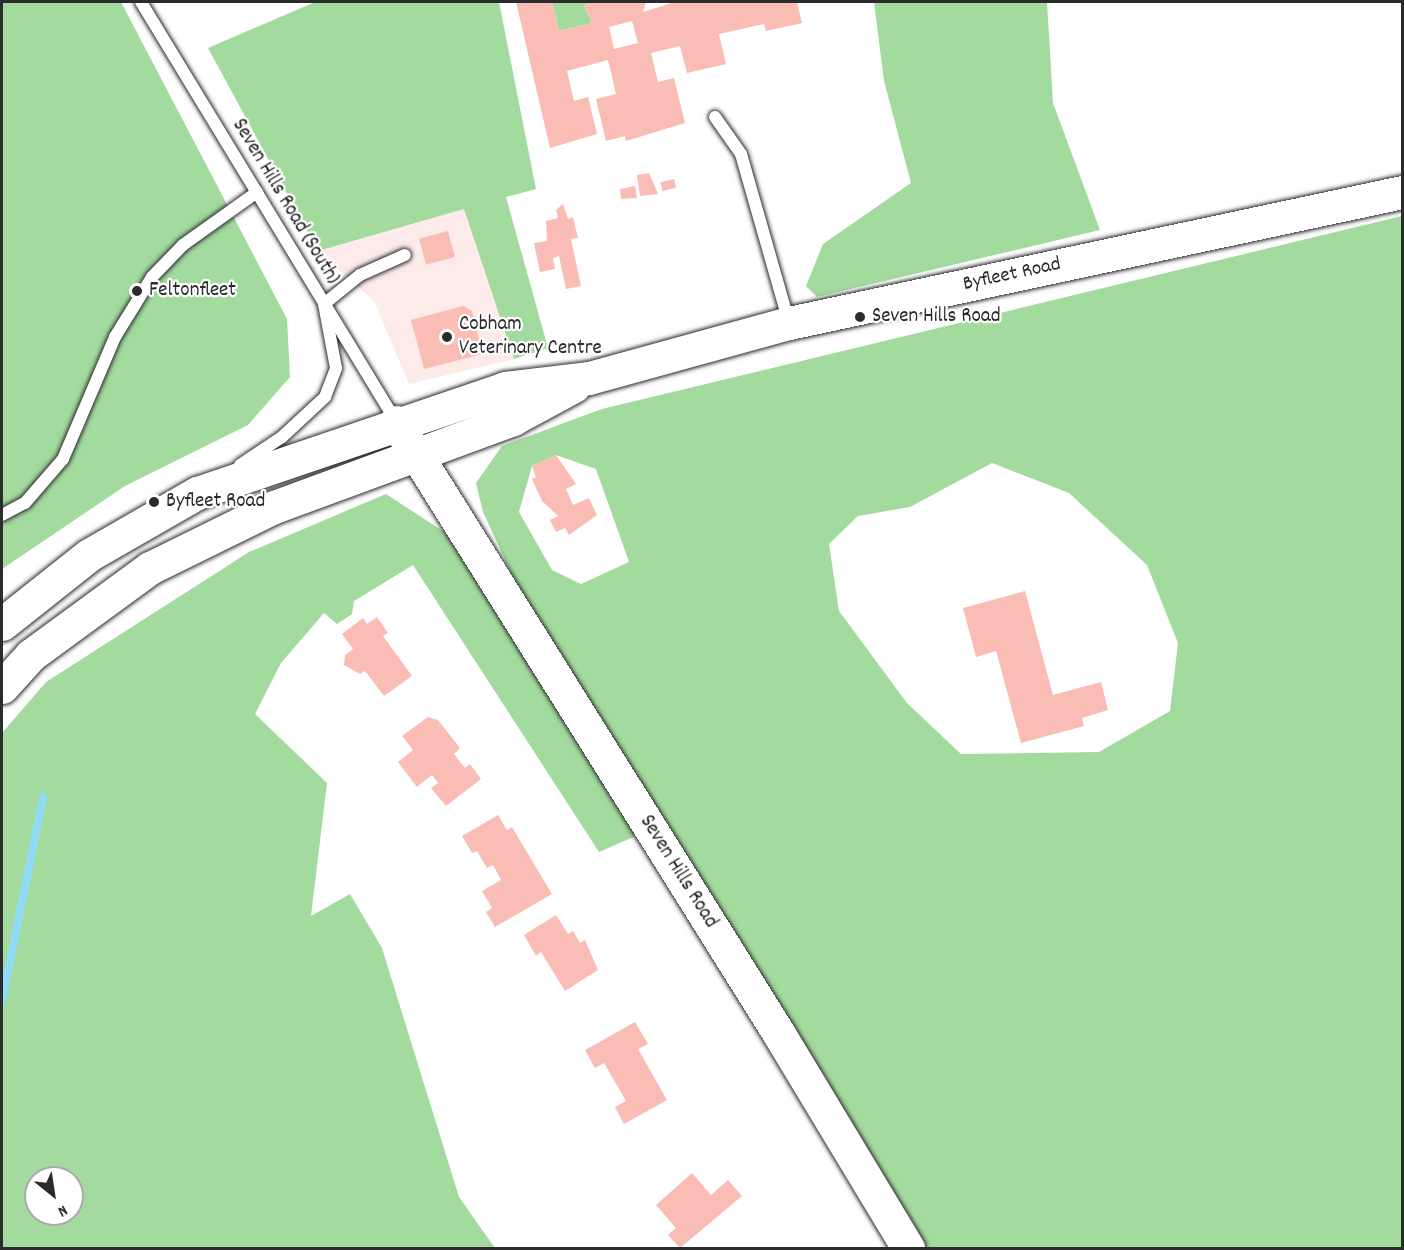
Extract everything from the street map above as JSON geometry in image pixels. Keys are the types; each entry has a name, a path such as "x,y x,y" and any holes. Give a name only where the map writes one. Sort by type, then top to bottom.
{"main road":[{"name":"Byfleet Road","path":"2,624 89,555 197,493 396,422 505,388 589,378 789,323 1402,192"},
{"name":"Byfleet Road","path":"2,687 31,656 150,568 274,507 513,419 589,378"},
{"name":"Seven Hills Road","path":"396,422 402,459 444,498 908,1248"}],"lane":[{"name":"Seven Hills Road (South)","path":"141,2 396,422"},
{"path":"716,117 741,154 789,323"},
{"path":"2,515 25,503 63,459 115,337 152,277 183,245 257,192"},
{"path":"197,493 282,437 325,397 336,368 324,304 360,275 405,255"}],"shaded area":[{"path":"464,209 514,359 409,384 374,301 318,251"}],"green space":[{"name":"Feltonfleet","path":"2,2 121,2 287,319 290,377 248,425 125,486 2,569"},
{"path":"315,2 499,2 536,189 506,197 548,348 514,359 464,209 318,251 208,48"},
{"path":"552,2 591,2 584,6 592,23 559,31"},
{"path":"874,2 1047,2 1053,103 1100,230 817,297 806,286 823,244 911,183 884,81"},
{"path":"1402,216 1402,1248 921,1248 552,662 483,512 476,483 502,446 602,409","holes":["556,455 596,469 629,562 581,584 552,570 519,512 532,466","992,463 1069,493 1147,565 1178,643 1170,711 1099,752 961,754 907,703 839,611 829,544 858,516 910,507"]},
{"path":"386,494 455,539 638,835 599,852 413,565 354,601 352,614 337,624 324,613 281,663 255,714 327,783 311,916 350,894 382,948 459,1197 495,1248 2,1248 2,733 46,682 249,552"}],"building":[{"path":"516,2 552,2 559,31 592,23 584,6 591,2 646,2 643,12 675,2 797,2 802,23 766,31 764,24 719,34 726,64 687,73 680,46 651,53 658,82 674,78 685,123 626,141 625,136 606,141 596,99 616,94 608,60 567,71 574,101 588,97 597,134 550,148","holes":["632,21 638,43 614,49 609,27"]},
{"path":"649,173 658,194 640,196 637,175"},
{"path":"674,179 676,188 662,191 660,182"},
{"path":"635,186 637,198 621,199 620,189"},
{"path":"563,204 568,219 573,217 578,238 571,239 581,286 566,289 559,256 553,258 555,269 540,272 534,243 547,241 546,221 558,218 556,210"},
{"path":"448,231 455,257 426,265 419,239"},
{"name":"Cobham Veterinary Centre","path":"463,306 472,311 483,354 424,369 411,320"},
{"path":"556,455 576,484 566,489 573,505 589,498 597,515 569,535 565,528 556,532 550,520 558,516 542,501 532,479 536,477 532,466"},
{"path":"1025,591 1053,695 1101,682 1108,710 1082,718 1084,726 1021,743 996,651 976,657 963,608"},
{"path":"377,617 388,633 383,636 412,676 384,696 365,671 360,674 344,665 345,655 353,649 342,634 363,618 367,624"},
{"path":"428,717 438,720 460,748 454,754 465,768 470,764 481,779 446,806 431,788 438,783 432,775 417,787 398,762 413,750 402,736"},
{"path":"498,815 507,830 512,827 552,894 495,927 486,912 492,908 482,891 501,880 493,865 487,868 477,851 472,853 462,836"},
{"path":"556,915 568,934 573,931 580,943 585,940 598,970 565,991 541,952 536,956 524,935"},
{"path":"635,1022 648,1044 638,1049 667,1100 624,1124 615,1107 626,1101 604,1063 595,1068 585,1050"},
{"path":"692,1173 711,1195 728,1180 742,1196 680,1248 668,1235 676,1228 656,1205"}],"waterway":[{"path":"2,1001 43,797"}],"place":[{"name":"Feltonfleet","path":"137,291"},
{"name":"Seven Hills Road","path":"860,317"},
{"name":"Cobham Veterinary Centre","path":"447,337"},
{"name":"Byfleet Road","path":"154,502"}]}
